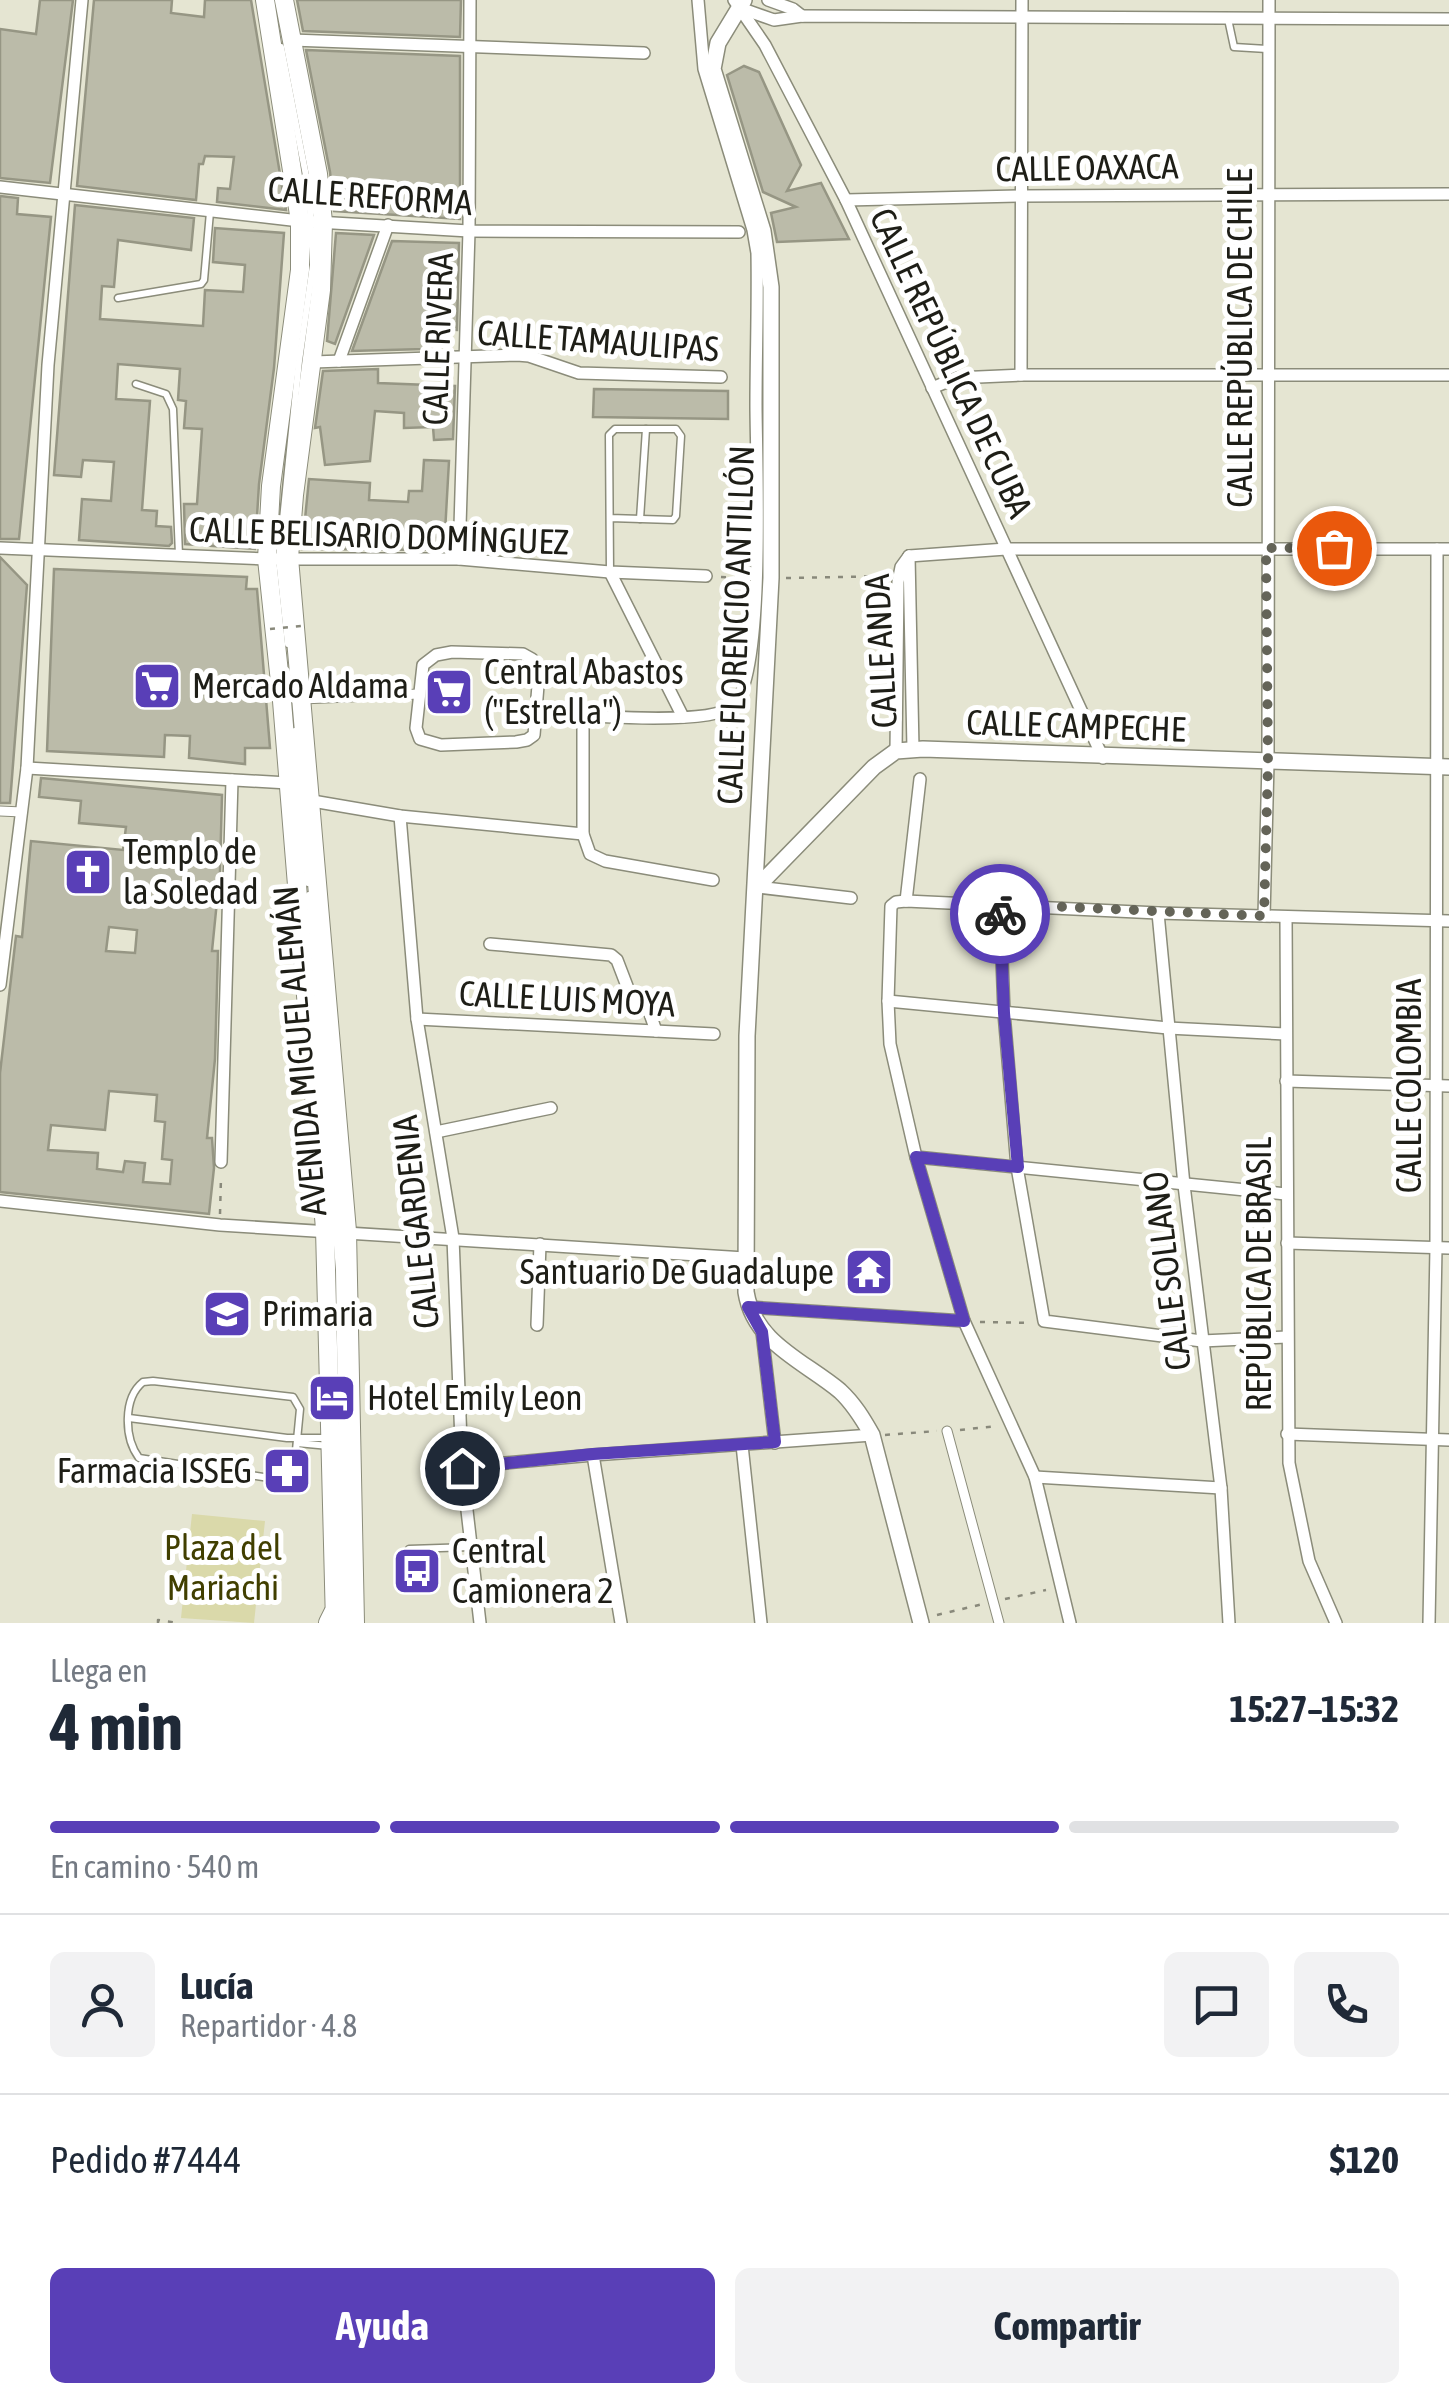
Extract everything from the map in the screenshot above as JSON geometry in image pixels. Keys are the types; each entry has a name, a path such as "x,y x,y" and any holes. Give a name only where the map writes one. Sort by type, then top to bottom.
{"main road":[{"name":"AVENIDA MIGUEL ALEMÁN","path":"265,0 312,222 322,290 294,496 278,559 302,699 297,795"},
{"name":"AVENIDA MIGUEL ALEMÁN","path":"284,0 318,174 299,280 272,486 336,1230 356,1623"},
{"name":"AVENIDA MIGUEL ALEMÁN","path":"336,1230 330,1442 336,1620"}],"street":[{"path":"0,985 27,768 48,365 82,0"},
{"name":"CALLE RIVERA","path":"459,559 469,231 470,0"},
{"name":"CALLE FLORENCIO ANTILLÓN","path":"698,0 704,68 757,253 763,578"},
{"path":"768,0 802,16"},
{"path":"1021,375 1022,0"},
{"name":"CALLE REPÚBLICA DE CHILE","path":"1264,916 1268,763 1268,0"},
{"path":"739,3 774,20 802,16 1449,20"},
{"name":"CALLE FLORENCIO ANTILLÓN","path":"739,3 718,43 714,69 770,261 757,886 747,1036 748,1307"},
{"name":"CALLE REPÚBLICA DE CUBA","path":"739,3 766,45 846,200 1103,758"},
{"path":"292,40 644,53"},
{"name":"CALLE REFORMA","path":"0,187 312,222 469,231 738,232"},
{"name":"CALLE OAXACA","path":"846,200 1449,194"},
{"path":"339,361 388,225"},
{"name":"CALLE TAMAULIPAS","path":"313,362 530,356 579,373 721,377"},
{"path":"932,388 956,378 1021,375 1449,375"},
{"name":"CALLE BELISARIO DOMÍNGUEZ","path":"0,548 179,557 459,559 706,576"},
{"path":"910,556 1006,549 1443,549"},
{"name":"CALLE COLOMBIA","path":"1429,1623 1442,1248 1443,549"},
{"name":"CALLE ANDA","path":"896,751 899,576 900,566 910,556"},
{"name":"CALLE ANDA","path":"910,556 913,749"},
{"path":"610,572 683,717"},
{"path":"538,712 683,717 725,711 742,694 763,578"},
{"path":"523,654 536,664 538,712 534,735 527,740 432,744 420,740 419,694 424,665 436,655 523,654"},
{"path":"302,699 419,694"},
{"path":"582,715 584,844 596,858 713,880"},
{"path":"757,886 874,767 896,751"},
{"name":"CALLE CAMPECHE","path":"896,751 1442,767"},
{"path":"27,768 232,780 400,816 582,834"},
{"path":"920,779 899,902 890,912 888,1001 895,1069 964,1321 1035,1477 1070,1623"},
{"path":"221,1162 232,780"},
{"path":"0,811 22,812"},
{"name":"CALLE GARDENIA","path":"400,816 418,1019 453,1238 462,1468 480,1623"},
{"path":"757,886 851,898"},
{"path":"899,902 1443,921"},
{"path":"1000,904 1004,1013 1018,1167 1044,1321 1202,1341 1287,1337"},
{"name":"CALLE SOLLANO","path":"1158,913 1184,1184 1221,1488 1230,1623"},
{"name":"REPÚBLICA DE BRASIL","path":"1286,917 1288,1464 1310,1562 1336,1623"},
{"path":"490,944 612,955 635,1007 650,1011 656,1031"},
{"path":"888,1001 1168,1028 1286,1034"},
{"name":"CALLE LUIS MOYA","path":"418,1019 714,1034"},
{"path":"1286,1081 1443,1086"},
{"path":"436,1132 551,1108"},
{"path":"916,1157 1286,1194"},
{"path":"0,1202 220,1225 745,1258"},
{"path":"1288,1243 1442,1248"},
{"path":"537,1326 540,1244"},
{"path":"748,1307 964,1321"},
{"path":"748,1307 762,1332 775,1442"},
{"path":"762,1332 841,1392 860,1414 872,1436 921,1623"},
{"path":"947,1431 999,1623"},
{"path":"1287,1434 1449,1440"},
{"path":"462,1468 593,1454 872,1436"},
{"path":"742,1445 762,1623"},
{"path":"593,1454 621,1623"},
{"path":"1035,1477 1221,1488"}],"lane":[{"path":"274,0 312,222"},
{"path":"1228,20 1234,47 1268,50"},
{"path":"118,298 200,284 204,280 210,212"},
{"path":"136,384 166,394 173,409 179,557"},
{"path":"610,518 668,522 676,516 681,436 676,429 615,429 609,435 610,572"},
{"path":"640,519 646,430"},
{"path":"336,1230 336,1620"},
{"path":"143,1382 288,1394 300,1409 294,1471 276,1478 139,1458 129,1440 129,1418 132,1395 143,1382"},
{"path":"129,1418 330,1442"},
{"path":"410,1550 471,1547"}],"path":[{"path":"706,576 899,576"},
{"path":"270,629 301,626"},
{"path":"220,1225 221,1162"},
{"path":"964,1321 1044,1321"},
{"path":"872,1436 1014,1424"},
{"path":"158,1623 179,1623"}],"green space":[{"name":"Plaza del Mariachi","path":"192,1514 265,1521 254,1623 181,1618"}],"building":[{"path":"40,0 73,0 50,183 0,178 0,29 36,34"},
{"path":"94,0 172,0 171,13 204,17 205,0 251,0 286,210 217,202 218,188 230,189 234,157 205,156 203,164 199,164 196,200 77,186"},
{"path":"297,0 461,0 460,37 303,31"},
{"path":"306,50 460,56 460,219 334,211"},
{"path":"744,66 759,72 801,165 787,191 821,183 849,239 777,242 771,213 796,207 763,192 727,75"},
{"path":"0,196 18,198 17,214 51,217 19,539 0,539"},
{"path":"75,205 194,218 191,250 118,240 114,287 102,286 100,319 203,326 205,290 243,292 245,265 213,262 215,228 284,233 255,549 185,544 184,504 197,504 202,429 184,428 186,401 178,400 180,369 118,364 116,399 150,401 142,510 157,511 156,526 171,527 172,543 169,546 79,540 82,499 111,501 114,462 83,460 81,477 54,475"},
{"path":"336,233 374,235 335,344 327,341"},
{"path":"392,241 459,243 457,330 425,329 424,349 352,351"},
{"path":"378,369 378,383 455,386 453,439 434,440 433,427 404,428 404,413 375,411 370,461 325,465 320,427 315,428 323,371"},
{"path":"594,389 728,391 728,419 593,417"},
{"path":"424,460 449,461 444,550 302,549 309,479 370,483 369,500 408,502 409,491 422,491"},
{"path":"0,557 27,585 10,803 0,803"},
{"name":"Mercado Aldama","path":"54,569 247,577 246,589 257,589 270,748 245,748 245,764 189,758 190,736 165,735 164,757 47,751"},
{"path":"41,778 222,795 212,951 218,951 215,1059 207,1138 212,1138 214,1168 209,1214 0,1192 0,1073 16,936 22,937 31,841 123,850 126,827 79,823 81,801 39,797","holes":["109,927 137,930 135,953 106,951","109,1091 157,1095 155,1121 165,1122 162,1159 172,1160 170,1184 143,1182 145,1163 125,1161 123,1172 97,1169 98,1153 48,1150 51,1125 105,1130"]}],"way so far":[{"path":"1000,914 1000,904 1264,916 1268,763 1266,548 1334,548"}],"place":[{"name":"Mercado Aldama","path":"157,686"},
{"name":"Central Abastos (\"Estrella\")","path":"449,692"},
{"name":"Templo de la Soledad","path":"88,872"},
{"name":"Santuario De Guadalupe","path":"869,1272"},
{"name":"Primaria","path":"227,1314"},
{"name":"Hotel Emily Leon","path":"332,1398"},
{"name":"Farmacia ISSEG","path":"287,1471"},
{"name":"Central Camionera 2","path":"417,1571"}],"route":[{"path":"462,1468 593,1454 775,1442 762,1332 748,1307 964,1321 916,1157 1018,1167 1004,1013 1000,914"}]}
